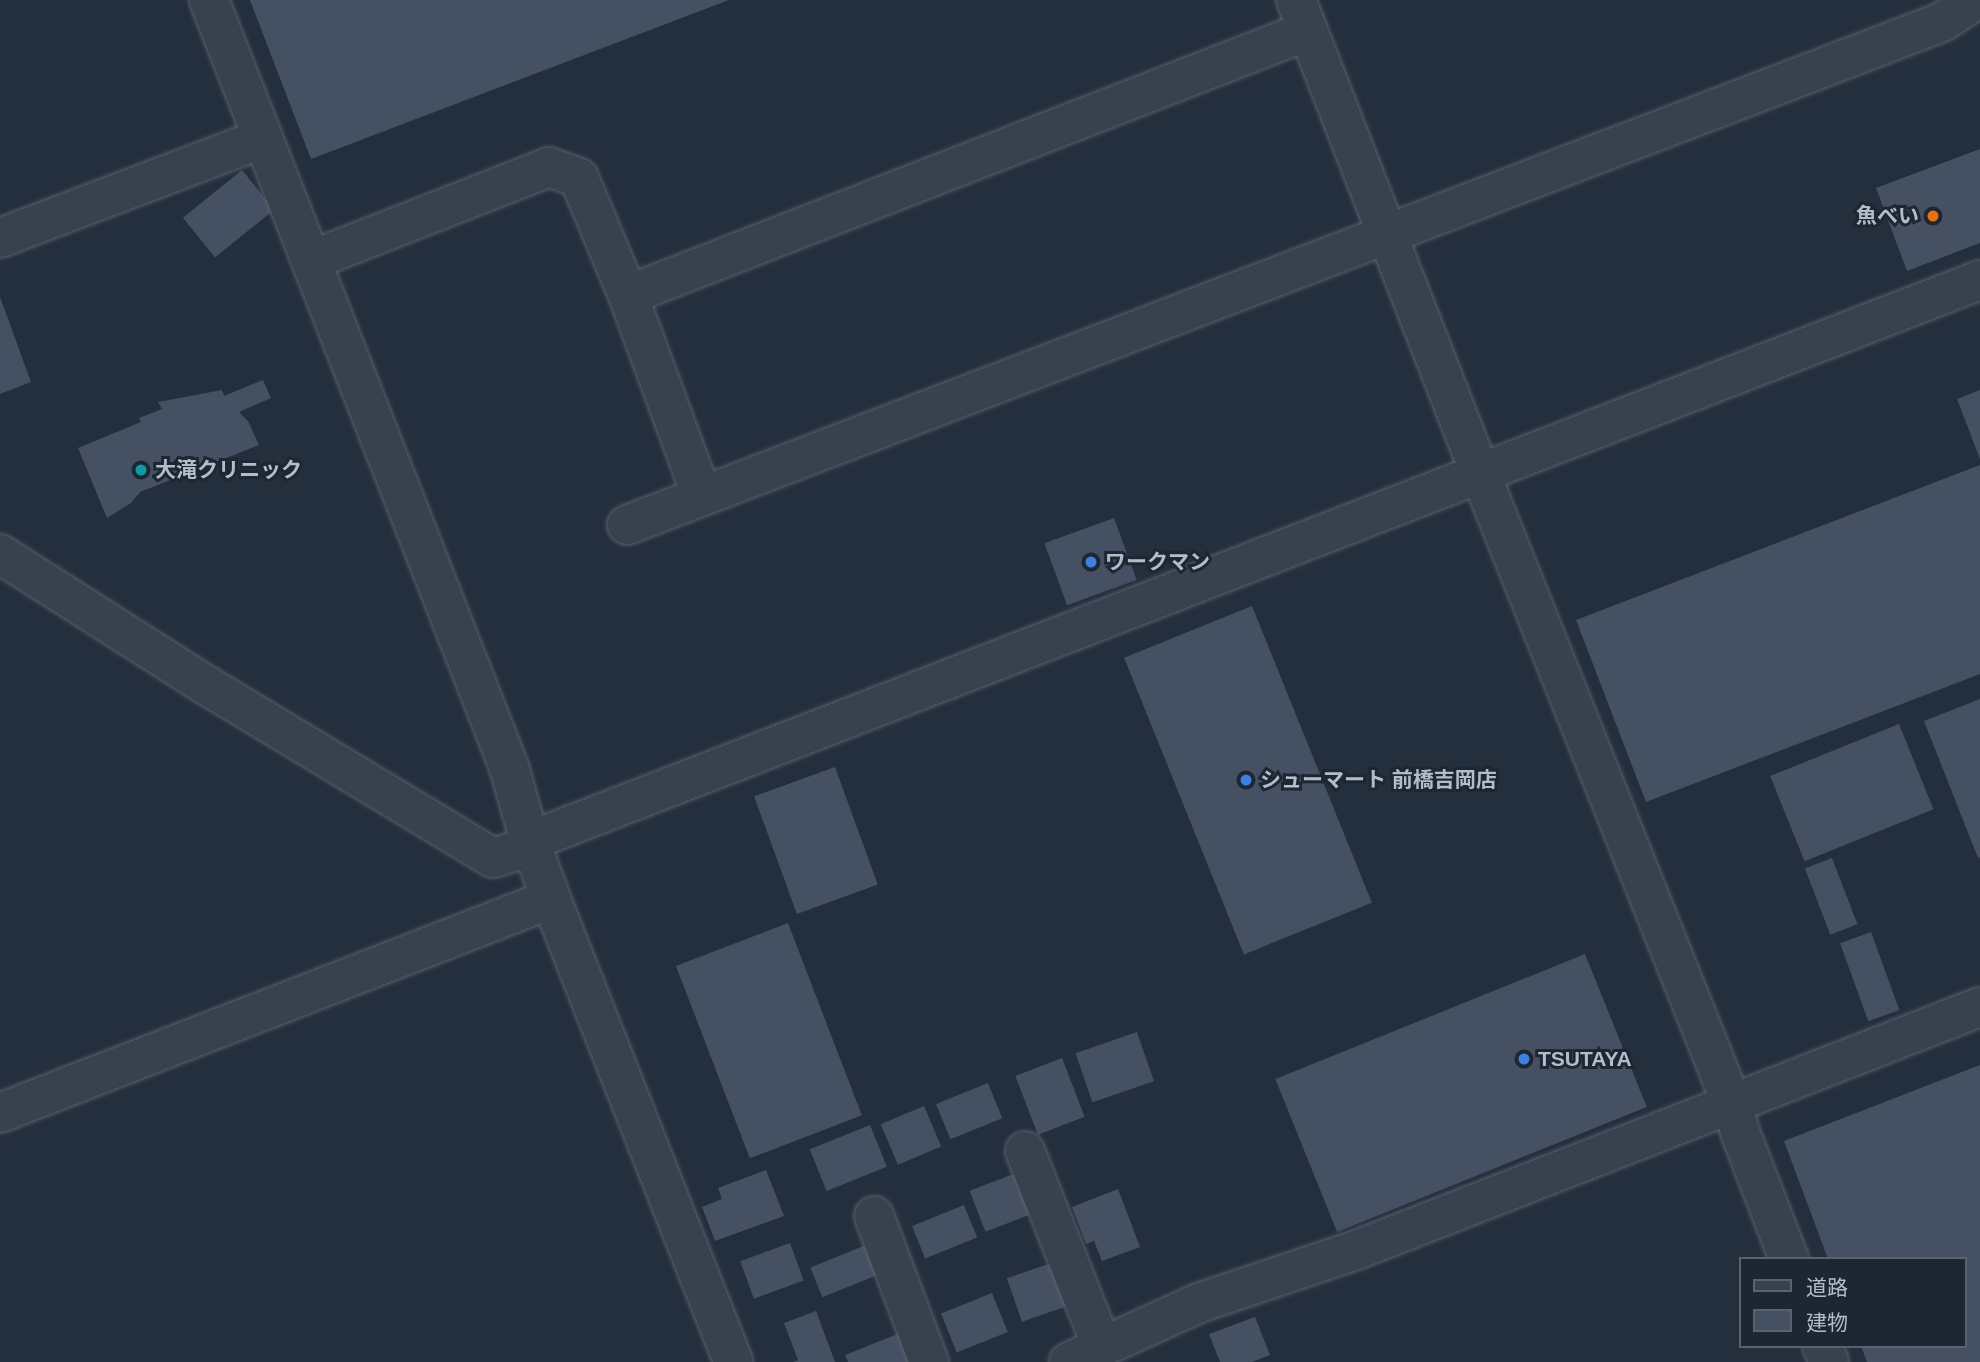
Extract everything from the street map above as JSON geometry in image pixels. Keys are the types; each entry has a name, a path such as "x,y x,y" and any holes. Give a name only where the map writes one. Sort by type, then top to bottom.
{"street":[{"path":"209,0 261,139 312,260 509,767 530,841 551,899 733,1362"},
{"path":"627,525 1942,22 1976,0"},
{"path":"628,295 1302,15 1480,473 1732,1104 1740,1132 1788,1257"},
{"path":"0,239 261,139"},
{"path":"312,260 549,167 579,178 628,295 702,496"},
{"path":"0,554 206,685 494,858 530,841 1980,280"},
{"path":"0,1113 551,899"},
{"path":"1025,1152 1085,1354 1199,1303 1359,1249 1980,1007"},
{"path":"874,1216 929,1362"}],"building":[{"path":"250,0 729,0 311,159"},
{"name":"魚べい","path":"1980,149 1980,243 1907,271 1876,188"},
{"path":"242,170 274,210 215,257 183,218"},
{"path":"0,297 31,382 0,394"},
{"name":"大滝クリニック","path":"263,380 271,398 239,412 248,421 259,445 140,492 131,503 107,518 78,448 141,422 139,418 162,409 158,402 222,390 224,396"},
{"path":"1980,390 1980,459 1957,399"},
{"path":"1980,465 1980,674 1646,802 1576,620"},
{"name":"ワークマン","path":"1114,518 1137,580 1067,605 1044,543"},
{"name":"シューマート 前橋吉岡店","path":"1252,606 1372,903 1244,954 1124,658"},
{"path":"1980,699 1980,857 1978,858 1924,721"},
{"path":"1899,724 1933,809 1805,861 1770,776"},
{"path":"835,767 878,884 797,914 754,796"},
{"path":"1832,858 1857,924 1830,935 1805,868"},
{"path":"788,923 862,1115 750,1158 676,966"},
{"path":"1871,932 1899,1010 1868,1021 1840,943"},
{"path":"1585,954 1647,1107 1337,1232 1275,1079"},
{"path":"1137,1032 1154,1081 1092,1102 1076,1053"},
{"path":"1062,1058 1085,1117 1038,1135 1015,1076"},
{"path":"1980,1065 1980,1362 1867,1362 1862,1348 1966,1348 1966,1257 1827,1257 1784,1141"},
{"path":"988,1083 1002,1118 950,1139 936,1104"},
{"path":"924,1106 941,1147 898,1165 881,1124"},
{"path":"870,1125 887,1167 827,1191 810,1149"},
{"path":"766,1170 784,1216 715,1241 702,1207 722,1199 718,1188"},
{"path":"1021,1171 1037,1212 985,1232 970,1191"},
{"path":"1118,1189 1140,1247 1102,1261 1094,1241 1086,1244 1072,1207"},
{"path":"964,1205 977,1237 925,1258 912,1226"},
{"path":"790,1243 804,1281 754,1299 740,1261"},
{"path":"866,1245 878,1275 822,1297 810,1267"},
{"path":"1057,1261 1072,1304 1022,1322 1007,1278"},
{"path":"992,1293 1008,1332 957,1353 941,1314"},
{"path":"816,1311 835,1362 793,1362 798,1360 784,1323"},
{"path":"1255,1317 1270,1355 1252,1362 1220,1362 1209,1334"},
{"path":"900,1333 911,1362 848,1362 845,1355"}],"place":[{"name":"魚べい","path":"1933,216"},
{"name":"大滝クリニック","path":"141,470"},
{"name":"ワークマン","path":"1091,562"},
{"name":"シューマート 前橋吉岡店","path":"1246,780"},
{"name":"TSUTAYA","path":"1524,1059"}]}
